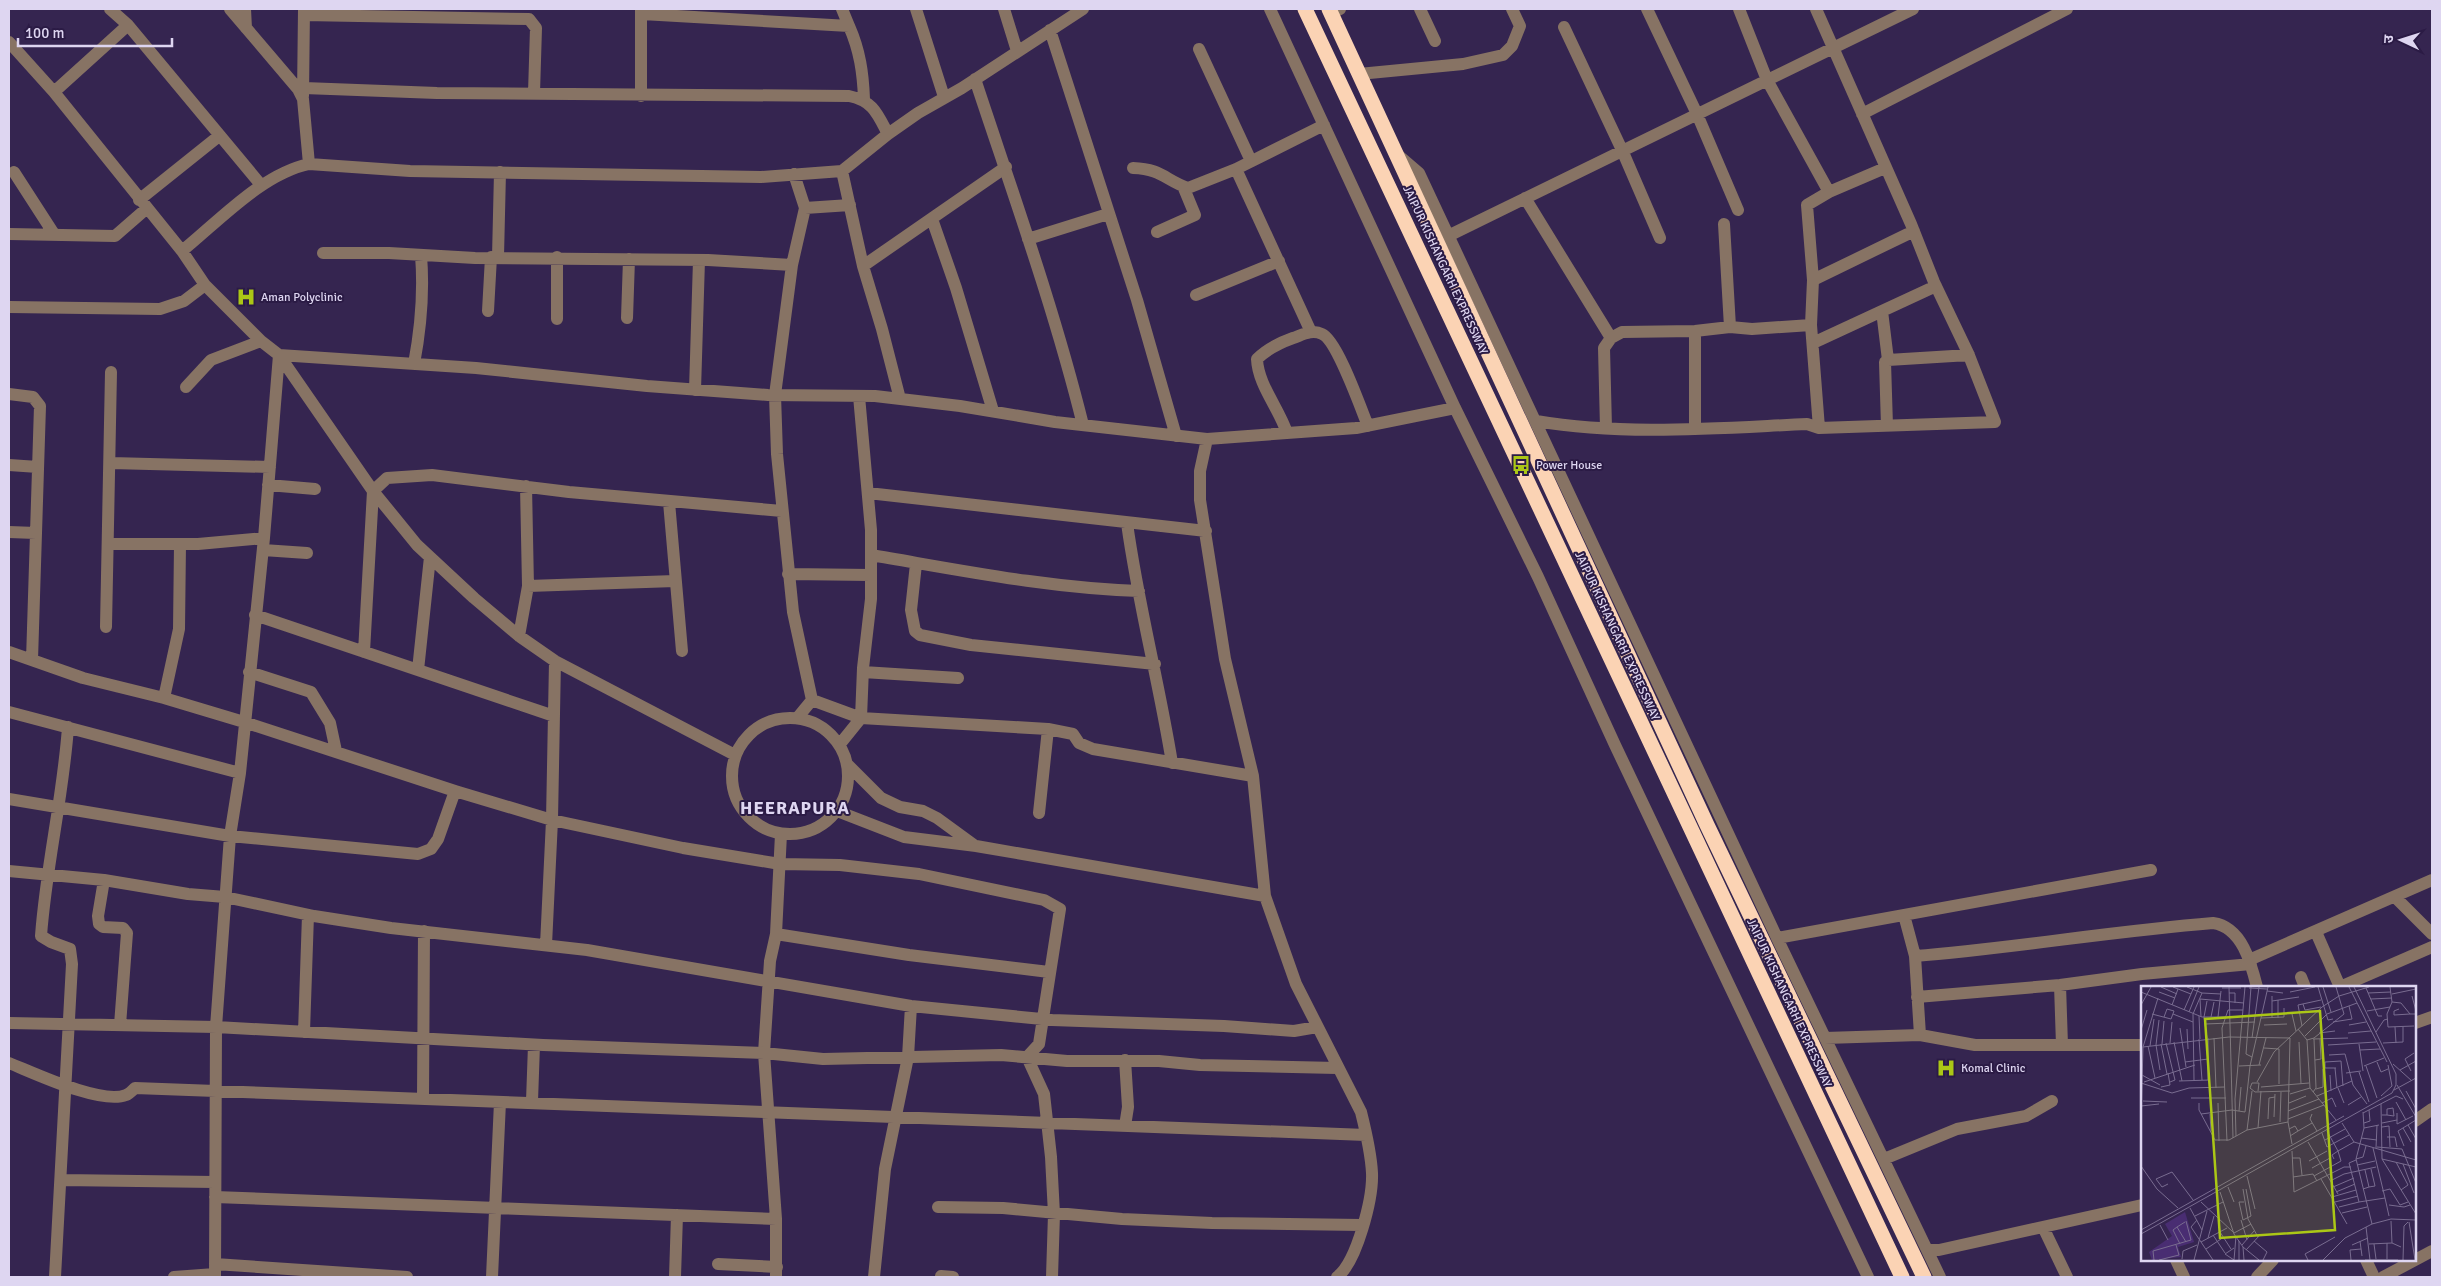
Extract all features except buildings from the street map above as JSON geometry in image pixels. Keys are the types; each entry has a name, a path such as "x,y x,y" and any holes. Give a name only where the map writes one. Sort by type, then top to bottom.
{"highway":[{"name":"JAIPUR KISHANGARH EXPRESSWAY","path":"1305,9 1902,1277"},
{"name":"JAIPUR KISHANGARH EXPRESSWAY","path":"1333,10 1359,74 1707,826 1924,1277"}],"street":[{"path":"230,9 298,89 304,93 849,96 864,99 876,113 888,134"},
{"path":"245,9 246,28"},
{"path":"842,9 858,48 863,74 864,99"},
{"path":"916,9 944,97"},
{"path":"1004,9 1017,51"},
{"path":"182,251 268,180 295,167 309,164 410,170 761,177 842,171 888,134 1083,9"},
{"path":"1270,9 1455,408 1538,577 1615,745 1868,1277"},
{"path":"1420,9 1435,41"},
{"path":"1359,74 1463,64 1503,55 1512,46 1520,26 1512,9"},
{"path":"1647,9 1697,114 1738,210"},
{"path":"1739,9 1768,80 1829,192"},
{"path":"1536,421 1576,428 1695,429 1807,424 1819,428 1995,422 1969,354 1936,286 1914,231 1816,9"},
{"path":"1448,236 1768,80 1832,48 1895,13 1913,9"},
{"path":"1862,114 2067,9"},
{"path":"116,10 261,185"},
{"path":"641,96 642,11 709,13 849,26"},
{"path":"309,164 304,93 304,12 529,19 536,28 534,93"},
{"path":"54,92 128,26"},
{"path":"1564,27 1622,150 1660,238"},
{"path":"1050,30 1137,300 1176,436"},
{"path":"9,42 54,92 142,205 182,251 204,285 279,356 373,491 417,545 519,636 556,660 735,755"},
{"path":"1200,48 1251,161"},
{"path":"975,79 1006,167 1068,364 1083,425"},
{"path":"1133,168 1147,168 1188,188 1236,169 1324,125"},
{"path":"9,234 115,236 142,205 219,136"},
{"path":"1396,154 1419,174 1777,938 1940,1277"},
{"path":"863,266 1006,167"},
{"path":"1819,428 1811,325 1813,280 1807,205 1829,192 1885,168"},
{"path":"1236,169 1310,332"},
{"path":"842,171 863,266 900,399"},
{"path":"14,172 54,234"},
{"path":"488,312 495,257 500,172"},
{"path":"794,174 805,208 792,264 775,395 782,510 792,612 812,700"},
{"path":"1157,232 1195,215 1183,186"},
{"path":"1525,198 1611,338"},
{"path":"805,208 850,205"},
{"path":"1028,239 1108,214"},
{"path":"932,219 956,288 993,411"},
{"path":"1724,224 1730,328"},
{"path":"1813,280 1914,231"},
{"path":"323,253 698,260 792,264"},
{"path":"414,364 421,328 423,282 421,255"},
{"path":"557,258 557,319"},
{"path":"627,318 629,259"},
{"path":"695,390 698,260"},
{"path":"1196,295 1279,262"},
{"path":"9,307 160,309 184,301 204,285"},
{"path":"1812,343 1936,286"},
{"path":"1882,311 1888,360"},
{"path":"1606,428 1604,348 1611,338 1622,332 1695,331 1730,328 1752,329 1811,325"},
{"path":"1695,331 1695,429"},
{"path":"1287,433 1258,372 1257,359 1266,350 1310,332 1322,334 1329,340 1341,362 1368,426"},
{"path":"186,387 211,360 261,341"},
{"path":"1887,426 1884,362 1888,360 1969,354"},
{"path":"279,356 414,364 695,390 900,399 1083,425 1207,439 1368,426 1455,408"},
{"path":"215,1272 216,1027 225,897 230,836 240,772 256,615 279,356"},
{"path":"106,627 111,463 111,372"},
{"path":"9,394 33,397 40,406 32,660"},
{"path":"840,744 861,718 870,599 871,555 868,493 859,396"},
{"path":"1207,439 1200,471 1200,500 1225,659 1253,776 1265,896 1296,984 1361,1112 1366,1135 1372,1174 1370,1196 1350,1261 1337,1277"},
{"path":"111,463 270,467"},
{"path":"9,466 38,467"},
{"path":"364,652 373,491 387,478 432,475 669,502 782,510"},
{"path":"268,485 315,489"},
{"path":"519,636 528,586 526,486"},
{"path":"868,493 1127,524 1206,531"},
{"path":"669,502 682,651"},
{"path":"1127,524 1155,664 1172,762"},
{"path":"9,532 36,533"},
{"path":"108,544 263,544 307,553"},
{"path":"164,698 179,629 180,544"},
{"path":"871,555 998,577 1105,590 1139,591"},
{"path":"418,670 430,557"},
{"path":"916,564 911,610 915,632 920,635 971,645 1155,664"},
{"path":"788,574 871,576"},
{"path":"528,586 675,580"},
{"path":"256,615 554,716"},
{"path":"9,652 83,678 164,698 244,722 455,791 552,820 665,845 780,864 840,865 919,874 1044,900 1060,909 1041,1019 1039,1044 1027,1057"},
{"path":"546,945 552,820 556,660"},
{"path":"249,672 311,692 330,723 336,751"},
{"path":"863,672 958,678"},
{"path":"812,700 861,718 1048,729 1073,734 1079,743 1093,749 1253,776"},
{"path":"798,717 812,700"},
{"path":"9,712 240,772"},
{"path":"798,717 822,726 840,744 848,765 848,788 837,811 823,824 802,833 781,834 761,827 745,814 734,795 731,771 735,755 753,729 774,718 798,717"},
{"path":"55,1277 72,973 70,949 41,936 60,808 68,727"},
{"path":"1039,813 1048,729"},
{"path":"848,765 881,798 900,807 923,812 937,818 976,846"},
{"path":"9,799 230,836 418,854 431,849 438,839 455,791"},
{"path":"837,811 904,837 976,846 1265,896"},
{"path":"718,1264 776,1272 776,1219 764,1053 770,961 776,934 781,834"},
{"path":"1777,938 2151,870"},
{"path":"9,871 104,880 188,894 225,897 308,915 391,928 546,945 911,1006 1041,1019 1123,1024 1224,1026 1294,1031 1317,1027"},
{"path":"104,880 98,916 99,924 104,927 123,928 127,933 120,1025"},
{"path":"1917,996 2060,985 2250,962 2396,898 2432,880"},
{"path":"2396,898 2432,934"},
{"path":"304,1032 308,915"},
{"path":"1904,915 1915,956 1920,1035"},
{"path":"1915,956 1997,949 2099,934 2213,923 2229,928 2250,962 2257,986"},
{"path":"423,1099 424,931"},
{"path":"2316,932 2340,986"},
{"path":"776,934 909,955 1049,972"},
{"path":"2342,986 2432,947"},
{"path":"2060,985 2062,1045"},
{"path":"874,1277 885,1169 894,1117 902,1095 908,1057 911,1006"},
{"path":"2416,1023 2432,1017"},
{"path":"9,1023 216,1027 534,1045 764,1053 823,1058 1001,1055 1067,1061 1126,1060 1200,1065 1337,1068"},
{"path":"1825,1038 1920,1035 1976,1045 2141,1045"},
{"path":"532,1101 534,1045"},
{"path":"1027,1057 1044,1094 1054,1214 1052,1277"},
{"path":"1125,1126 1128,1107 1126,1060"},
{"path":"9,1063 66,1086 108,1098 127,1095 135,1088 500,1102 532,1101 1366,1135"},
{"path":"1884,1159 1956,1128 2026,1116 2052,1101"},
{"path":"492,1277 500,1102"},
{"path":"2416,1120 2432,1109"},
{"path":"61,1180 215,1182"},
{"path":"215,1197 776,1219"},
{"path":"1927,1250 2141,1205"},
{"path":"938,1207 1003,1208 1054,1214 1212,1223 1362,1225"},
{"path":"675,1277 677,1215"},
{"path":"2043,1227 2067,1277"},
{"path":"2416,1259 2432,1251"},
{"path":"2176,1261 2184,1277"},
{"path":"2257,1277 2272,1261"},
{"path":"2366,1261 2374,1277"},
{"path":"2383,1277 2413,1261"},
{"path":"174,1277 215,1272 407,1277"}],"place":[{"name":"Aman Polyclinic","path":"246,297"},
{"name":"Power House","path":"1521,465"},
{"name":"Komal Clinic","path":"1946,1068"}],"district":[{"name":"HEERAPURA","path":"795,808"}]}
